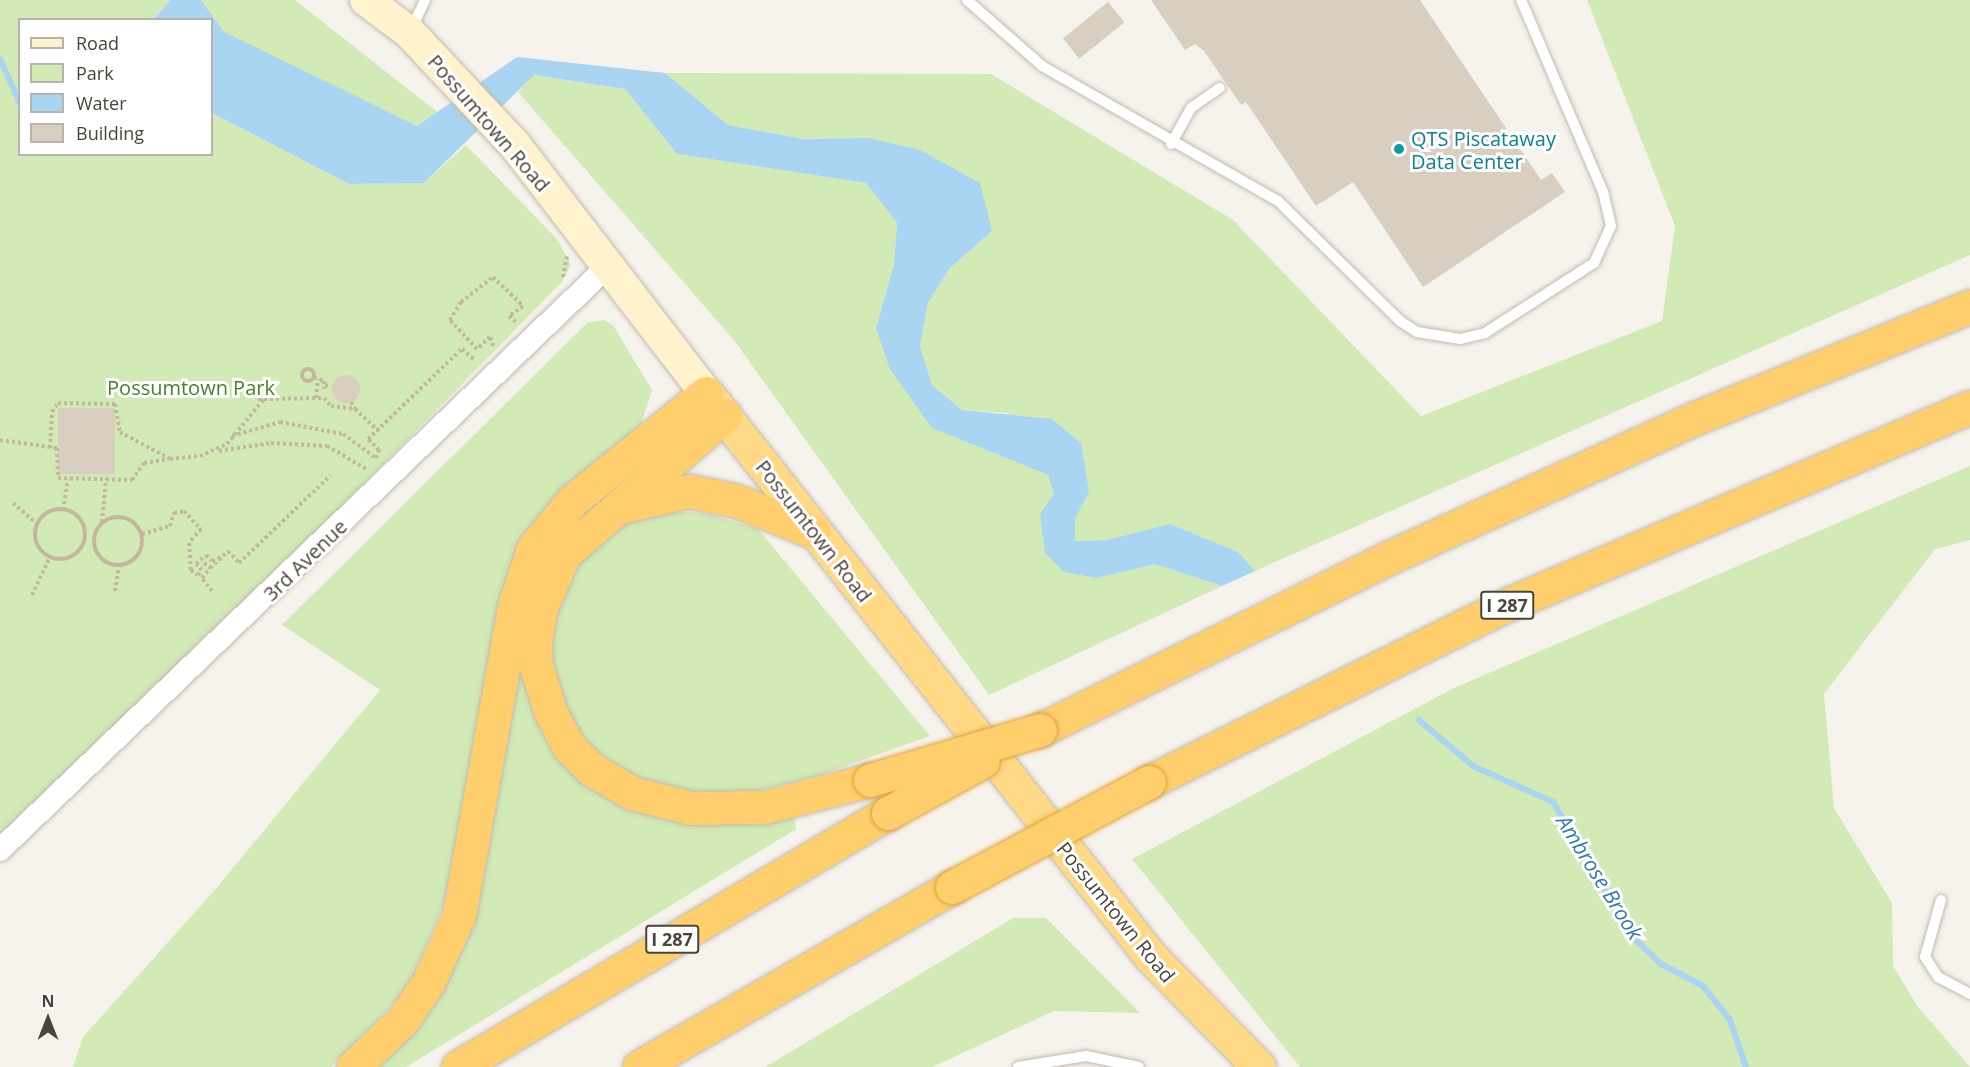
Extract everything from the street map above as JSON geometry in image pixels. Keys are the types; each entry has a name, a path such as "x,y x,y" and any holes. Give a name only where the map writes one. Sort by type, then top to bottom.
{"highway":[{"name":"I 287","path":"458,1067 888,813 1040,730 1386,559 1696,418 1970,306"},
{"path":"715,404 564,554 540,610 535,640 543,693 570,748 591,769 632,793 691,808 764,807 870,780 1040,730"},
{"path":"353,1067 402,1022 428,983 459,915 512,616 533,549 572,501 715,404"},
{"name":"Possumtown Road","path":"715,404 1151,957 1259,1067"},
{"name":"I 287","path":"639,1067 952,887 1149,782 1504,606 1970,407"},
{"path":"607,511 689,491 737,501 814,532"}],"main road":[{"name":"Possumtown Road","path":"366,0 410,33 514,144 715,404"}],"street":[{"name":"3rd Avenue","path":"0,850 386,483 608,266"}],"lane":[{"path":"410,33 425,0"},
{"path":"967,0 1042,66 1171,144 1278,201 1417,332 1439,338 1485,333 1594,263 1611,226 1603,192 1521,0"},
{"path":"1171,144 1191,108 1220,88"},
{"path":"1941,900 1925,957 1938,977 1970,993"},
{"path":"1018,1067 1086,1056 1139,1067"}],"path":[{"path":"554,286 568,265 560,245"},
{"path":"232,436 280,422 343,434 376,458 379,450 368,440 462,349 476,362 493,346 490,337 477,349 450,320 473,290 494,277 523,306 509,316 512,322 531,309"},
{"path":"316,398 316,378 325,387 332,387"},
{"path":"214,451 232,436 260,402 260,392 251,392"},
{"path":"260,402 316,398 355,409"},
{"path":"351,402 355,409 379,431"},
{"path":"50,448 54,404 112,403 117,406 120,432 170,459"},
{"path":"0,440 57,448 58,478 132,480 144,463 271,443 327,446 386,483"},
{"path":"212,591 202,578 221,557 228,551 239,563 331,475"},
{"path":"63,510 68,478"},
{"path":"106,479 102,523 95,548 104,561 119,565 138,556 142,534"},
{"path":"13,503 37,524"},
{"path":"63,510 78,517 85,538 72,556 50,557 37,546 37,524 48,512 63,510"},
{"path":"142,534 170,526 174,513 184,511 201,528 189,543 191,570 198,575 202,570 196,564 206,555 212,561 221,557"},
{"path":"102,523 127,518 142,534"},
{"path":"32,595 50,557"},
{"path":"204,563 210,568"},
{"path":"115,591 119,565"}],"green space":[{"name":"Possumtown Park","path":"0,0 170,0 154,18 18,18 18,156 213,156 213,114 349,184 424,183 466,145 557,239 571,264 562,282 352,496 0,837"},
{"path":"201,0 295,0 437,112 417,126 264,55 224,32"},
{"path":"1587,0 1970,0 1970,255 1255,571 1238,552 1170,524 1107,540 1075,541 1075,519 1089,492 1008,413 962,410 932,385 920,346 928,303 949,269 992,231 868,138 803,139 728,125 665,73 991,74 1233,220 1421,416 1662,321 1675,226"},
{"path":"533,75 625,89 677,154 866,183 897,223 894,265 876,328 932,428 1048,475 1054,494 1040,514 1097,578 1155,564 1222,586 989,695 733,339 518,92"},
{"path":"604,320 613,325 652,390 641,424 535,520 507,582 451,887 407,990 331,1067 73,1067 83,1037 213,892 380,690 282,625 587,323"},
{"path":"1970,466 1970,540 1935,549 1824,694 1834,808 1892,903 1893,966 1918,1007 1970,1067 1300,1067 1132,859 1454,688"},
{"path":"655,509 709,514 758,529 930,736 814,777 720,799 638,779 597,754 572,723 553,677 550,634 559,599 574,570 610,530"},
{"path":"516,665 524,665 588,781 794,816 796,829 406,1067 366,1067 418,1017"},
{"path":"1013,918 1046,918 1140,1013 1054,1011 932,1067 765,1067"}],"water":[{"path":"170,0 201,0 224,32 417,126 517,57 665,73 728,125 803,139 868,138 920,150 980,183 992,231 949,269 928,303 920,346 932,385 962,410 1052,419 1081,443 1089,492 1075,519 1075,541 1107,540 1170,524 1238,552 1255,571 1222,586 1155,564 1097,578 1064,572 1045,553 1040,514 1054,494 1048,475 932,428 890,369 876,328 894,265 897,223 866,183 677,154 625,89 534,75 424,183 349,184 213,114 213,18 155,18"}],"building":[{"name":"QTS Piscataway Data Center","path":"1151,0 1420,0 1541,180 1552,173 1565,192 1423,287 1353,182 1316,206 1246,102 1241,105 1204,51 1195,44 1185,50"},
{"path":"1108,2 1124,22 1079,59 1063,39"},
{"path":"346,375 356,379 360,389 356,399 346,403 336,399 332,389 336,379"},
{"path":"58,408 115,408 115,474 58,474"}],"waterway":[{"name":"Ambrose Brook","path":"0,59 18,99"},
{"name":"Ambrose Brook","path":"1419,720 1473,766 1553,802 1632,936 1661,964 1703,986 1730,1020 1746,1067"}],"place":[{"name":"QTS Piscataway Data Center","path":"1399,149"}]}
